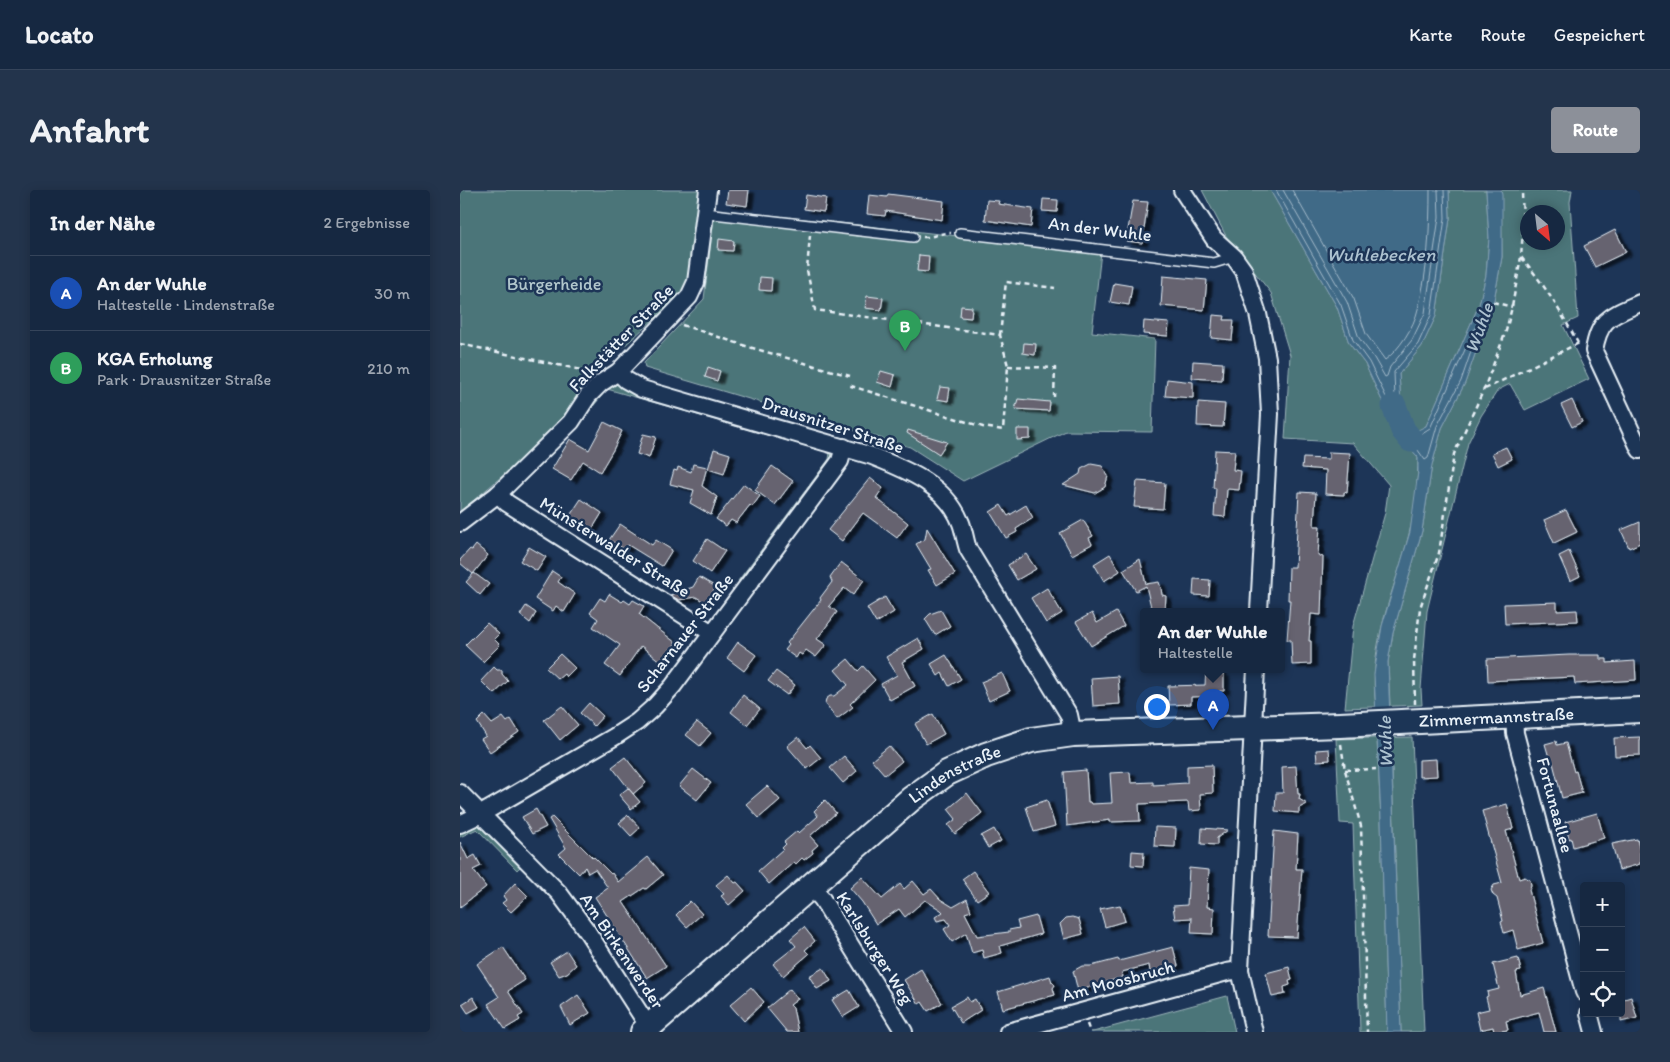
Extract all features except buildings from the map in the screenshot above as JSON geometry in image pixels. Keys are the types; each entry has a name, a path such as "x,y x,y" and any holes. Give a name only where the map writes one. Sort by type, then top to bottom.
{"street":[{"name":"Falkstätter Straße","path":"460,523 498,494 571,422 588,396 601,383 615,374 672,317 689,297 696,282 708,190"},
{"path":"1182,190 1214,239 1234,257 1244,271 1258,314 1267,358 1270,381 1269,441 1259,608"},
{"path":"1640,303 1612,315 1596,335 1594,352 1640,450"},
{"name":"Drausnitzer Straße","path":"615,374 642,389 844,447 904,469 922,478 941,493 952,506 960,522 968,549 1069,715 1073,734"},
{"name":"Scharnauer Straße","path":"460,824 481,814 606,742 637,722 656,706 673,686 840,461 844,447"},
{"name":"Münsterwalder Straße","path":"498,494 507,503 712,633"},
{"path":"1254,1032 1240,970 1256,673"},
{"name":"Zimmermannstraße","path":"1347,733 1413,714 1514,716 1640,710"},
{"name":"Fortunaallee","path":"1514,716 1516,734 1580,977"},
{"name":"Lindenstraße","path":"648,1030 910,799 947,773 986,755 1031,740 1073,734 1252,728 1347,733"},
{"name":"Am Birkenwerder","path":"460,792 559,893 587,931 648,1030"},
{"name":"Karlsburger Weg","path":"810,886 822,899 904,1032"},
{"name":"Am Moosbruch","path":"1008,1032 1226,972 1240,970"},
{"path":"1590,1017 1594,1032"}],"lane":[{"path":"705,213 913,237"},
{"name":"An der Wuhle","path":"960,233 1214,263 1234,257"}],"path":[{"path":"1413,714 1414,660 1420,608 1439,554 1454,454 1484,389 1506,331 1512,307 1521,257 1524,213 1522,190"},
{"path":"913,237 930,238 943,232 960,233"},
{"path":"810,233 807,270 815,310 1000,335"},
{"path":"1484,389 1578,343 1542,282 1521,257"},
{"path":"848,385 983,427 1003,430 1008,366 1000,335 1006,282 1055,288"},
{"path":"1493,302 1512,307"},
{"path":"672,317 680,324 740,345 850,376"},
{"path":"460,344 615,374"},
{"path":"1008,366 1055,368 1054,397"},
{"path":"1347,733 1345,770 1361,826 1367,1032"},
{"path":"1345,770 1376,769"}],"green space":[{"name":"Bürgerheide","path":"460,190 700,190 686,290 600,368 560,420 521,460 460,512"},
{"path":"1202,190 1270,190 1337,307 1349,343 1365,364 1386,409 1401,404 1399,374 1422,346 1436,316 1450,218 1449,190 1486,190 1489,238 1486,275 1479,305 1426,426 1418,431 1409,426 1396,411 1389,412 1398,435 1418,457 1416,496 1411,525 1384,619 1375,662 1376,706 1390,705 1388,662 1393,633 1422,531 1432,465 1442,428 1465,383 1494,300 1502,257 1501,190 1572,190 1570,202 1578,318 1563,325 1589,379 1525,410 1510,384 1498,390 1481,416 1468,443 1427,611 1421,689 1422,705 1345,708 1353,626 1385,513 1389,485 1353,443 1285,439 1290,355 1271,293 1226,236"},
{"path":"715,209 1101,252 1092,332 1155,339 1152,432 1066,431 963,481 910,447 645,368 644,363 704,299"},
{"path":"608,383 829,448 834,457 744,582 738,581 829,459 830,453 607,389 561,444 509,494 554,525 505,492"},
{"path":"1412,737 1424,1032 1401,1032 1391,738 1377,739 1387,1032 1360,1032 1353,824 1340,823 1336,739"},
{"path":"478,825 485,828 523,864 517,870 477,829 460,837 460,831"},
{"path":"1227,996 1235,1032 1093,1032"}],"water":[{"name":"Wuhlebecken","path":"1270,190 1449,190 1450,218 1436,316 1422,346 1399,374 1401,404 1386,409 1365,364 1349,343 1337,307"},
{"path":"1486,190 1501,190 1502,195 1502,257 1494,300 1465,383 1442,428 1432,465 1422,531 1393,633 1388,662 1401,1032 1387,1032 1381,819 1374,674 1382,626 1410,532 1418,472 1418,457 1398,435 1389,412 1402,408 1409,426 1418,430 1426,426 1479,305 1486,275 1489,238"}],"pier":[{"path":"1392,706 1394,738 1374,738 1373,707"}],"waterway":[{"name":"Wuhle","path":"1394,406 1403,430 1411,440"}],"place":[{"name":"KGA Erholung","path":"905,351"},
{"name":"An der Wuhle","path":"1213,730"}]}
